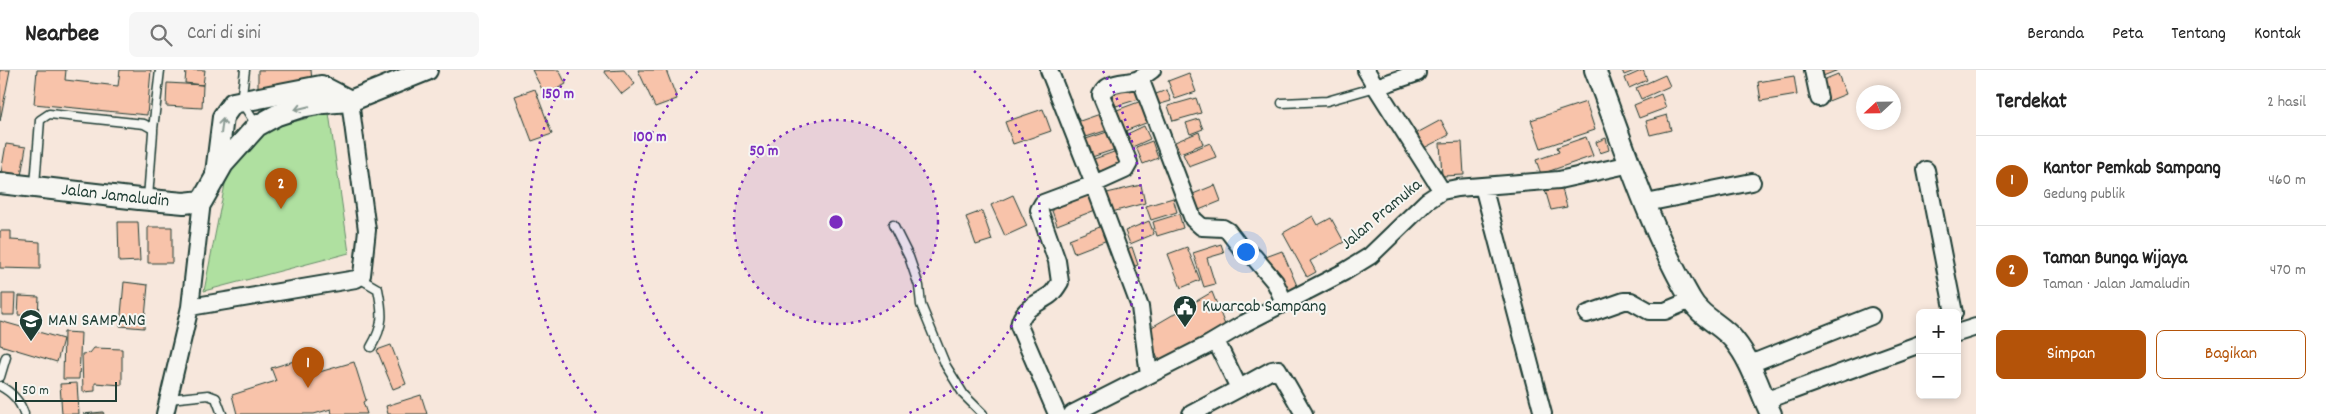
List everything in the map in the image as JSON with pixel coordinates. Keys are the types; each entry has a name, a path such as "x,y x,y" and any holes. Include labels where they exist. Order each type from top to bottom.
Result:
{"street":[{"path":"167,407 190,307 202,201 223,164 257,126 277,115 301,107 350,101 427,70"},
{"path":"1049,70 1140,308 1149,375"},
{"path":"1366,70 1442,191"},
{"path":"1595,70 1662,243 1691,300 1700,312 1732,338 1750,364 1768,407 1916,346"},
{"path":"1813,70 1819,98"},
{"path":"1376,87 1417,73"},
{"path":"1057,414 1019,326 1020,318 1029,307 1052,294 1060,282 1057,261 1040,210 1042,203 1094,184 1125,170 1129,163 1101,95 1107,86 1146,74 1193,219 1202,227 1223,228 1228,231 1241,248 1254,257 1275,282 1284,302"},
{"path":"216,175 223,117 233,103 321,86 350,101"},
{"path":"190,307 360,278 362,275 367,230 350,101"},
{"name":"Jalan Pramuka","path":"1072,414 1216,341 1284,302 1344,272 1370,256 1427,201 1442,191 1559,180 1631,164"},
{"path":"1926,170 1953,309"},
{"path":"1646,203 1752,182"},
{"name":"Jalan Jamaludin","path":"0,183 148,200 184,203 202,201"},
{"path":"1483,186 1543,414"},
{"path":"1587,314 1624,301 1631,301 1650,310 1665,311 1691,300"},
{"path":"1750,364 1871,316"},
{"path":"1961,331 1976,327"},
{"path":"1216,341 1237,384 1242,386"},
{"path":"1191,414 1272,370 1278,369 1304,414"}],"lane":[{"path":"148,200 153,129 160,70"},
{"path":"245,70 241,101 257,126"},
{"path":"1282,103 1327,101 1376,87"},
{"path":"35,187 40,120 49,114 144,124 153,129"},
{"path":"893,225 909,257 919,286 921,305 946,366 964,395 983,414"},
{"path":"360,278 378,290 382,310 381,331 371,347"},
{"path":"0,377 6,357"},
{"path":"0,386 8,390 20,402 24,414"},
{"path":"167,407 208,395 216,398 222,414"}],"green space":[{"path":"329,113 349,253 204,291 229,164 256,131"}],"building":[{"path":"0,70 10,70 0,121"},
{"path":"37,70 66,70 65,80 118,86 120,70 151,70 147,115 34,104"},
{"path":"186,70 205,70 203,85 185,83"},
{"path":"258,70 311,70 312,82 258,90"},
{"path":"532,70 559,70 566,84 545,95"},
{"path":"624,70 635,84 622,94 604,71"},
{"path":"638,70 666,70 677,99 655,107"},
{"path":"1622,70 1637,70 1624,75"},
{"path":"1643,70 1647,80 1629,88 1625,78"},
{"path":"1820,70 1838,70 1823,76"},
{"path":"1189,73 1196,92 1175,99 1168,81"},
{"path":"1838,74 1846,94 1826,102 1818,82"},
{"path":"1665,75 1670,86 1641,99 1636,88"},
{"path":"1794,76 1797,95 1761,101 1758,82"},
{"path":"167,83 203,85 202,108 166,106"},
{"path":"1134,86 1139,99 1116,106 1111,94"},
{"path":"535,89 552,134 532,141 515,96"},
{"path":"1167,90 1171,101 1157,105 1153,95"},
{"path":"1661,94 1666,108 1639,118 1634,105"},
{"path":"1196,98 1201,113 1173,121 1168,106"},
{"path":"1144,100 1151,121 1125,131 1117,110"},
{"path":"1586,102 1595,130 1541,148 1531,120"},
{"path":"1043,109 1051,131 1013,144 1005,122"},
{"path":"1106,112 1111,129 1083,138 1077,122"},
{"path":"1667,115 1671,130 1650,135 1646,121"},
{"path":"1199,119 1203,129 1190,134 1186,123"},
{"path":"1441,120 1449,135 1424,148 1417,133"},
{"path":"1144,126 1150,139 1130,148 1125,135"},
{"path":"1110,131 1116,149 1089,158 1083,140"},
{"path":"1199,132 1203,144 1180,153 1175,142"},
{"path":"1586,137 1593,156 1541,174 1536,160 1559,152 1557,147"},
{"path":"1606,138 1609,150 1600,153 1596,142"},
{"path":"1152,141 1158,158 1143,164 1136,147"},
{"path":"1462,142 1464,175 1442,176 1440,143"},
{"path":"1210,143 1216,157 1189,167 1183,154"},
{"path":"6,144 26,147 21,176 1,173"},
{"path":"1117,151 1122,163 1095,173 1091,160"},
{"path":"1560,182 1567,207 1551,210 1544,186"},
{"path":"1141,185 1145,203 1112,212 1107,193"},
{"path":"1215,185 1221,201 1199,210 1193,194"},
{"path":"1090,190 1098,209 1057,225 1050,205"},
{"path":"1013,195 1027,226 1005,236 991,205"},
{"path":"1173,198 1177,212 1151,220 1146,206"},
{"path":"982,211 992,240 976,245 966,217"},
{"path":"1179,214 1183,228 1157,236 1153,222"},
{"path":"1313,216 1318,225 1331,218 1344,242 1310,261 1316,272 1307,277 1283,233"},
{"path":"1149,221 1154,234 1130,244 1125,231"},
{"path":"118,222 138,222 140,261 119,262"},
{"path":"1105,225 1110,239 1074,253 1069,239"},
{"path":"148,227 172,227 172,263 148,263"},
{"path":"0,231 11,231 11,240 40,242 40,269 0,268"},
{"path":"1221,244 1224,253 1207,258 1215,284 1204,287 1193,253"},
{"path":"1132,247 1138,265 1129,268 1124,250"},
{"path":"1187,247 1200,280 1181,288 1168,254"},
{"path":"1282,251 1298,288 1288,292 1280,273 1271,276 1263,258"},
{"path":"124,282 148,285 144,328 120,326"},
{"name":"Kwarcab Sampang","path":"1212,292 1225,325 1159,361 1145,331"},
{"path":"2,294 15,294 14,315 2,315"},
{"path":"19,296 39,297 38,316 18,315"},
{"name":"MAN SAMPANG","path":"0,321 63,339 57,362 0,345"},
{"path":"64,332 81,333 79,379 63,379"},
{"path":"391,345 406,384 393,389 377,350"},
{"path":"94,348 122,349 122,385 95,383 95,391 83,392 82,354 90,353"},
{"path":"304,358 309,375 354,362 366,400 363,402 367,414 332,414 331,409 314,414 237,414 232,395 276,381 271,368"},
{"path":"77,383 79,414 62,414 60,384"},
{"path":"421,395 427,414 388,414 386,406"},
{"path":"103,412 104,414 83,414"}],"place":[{"name":"Taman Bunga Wijaya","path":"281,209"},
{"name":"Kwarcab Sampang","path":"1185,328"},
{"name":"MAN SAMPANG","path":"31,342"},
{"name":"Kantor Pemkab Sampang","path":"308,388"}]}
